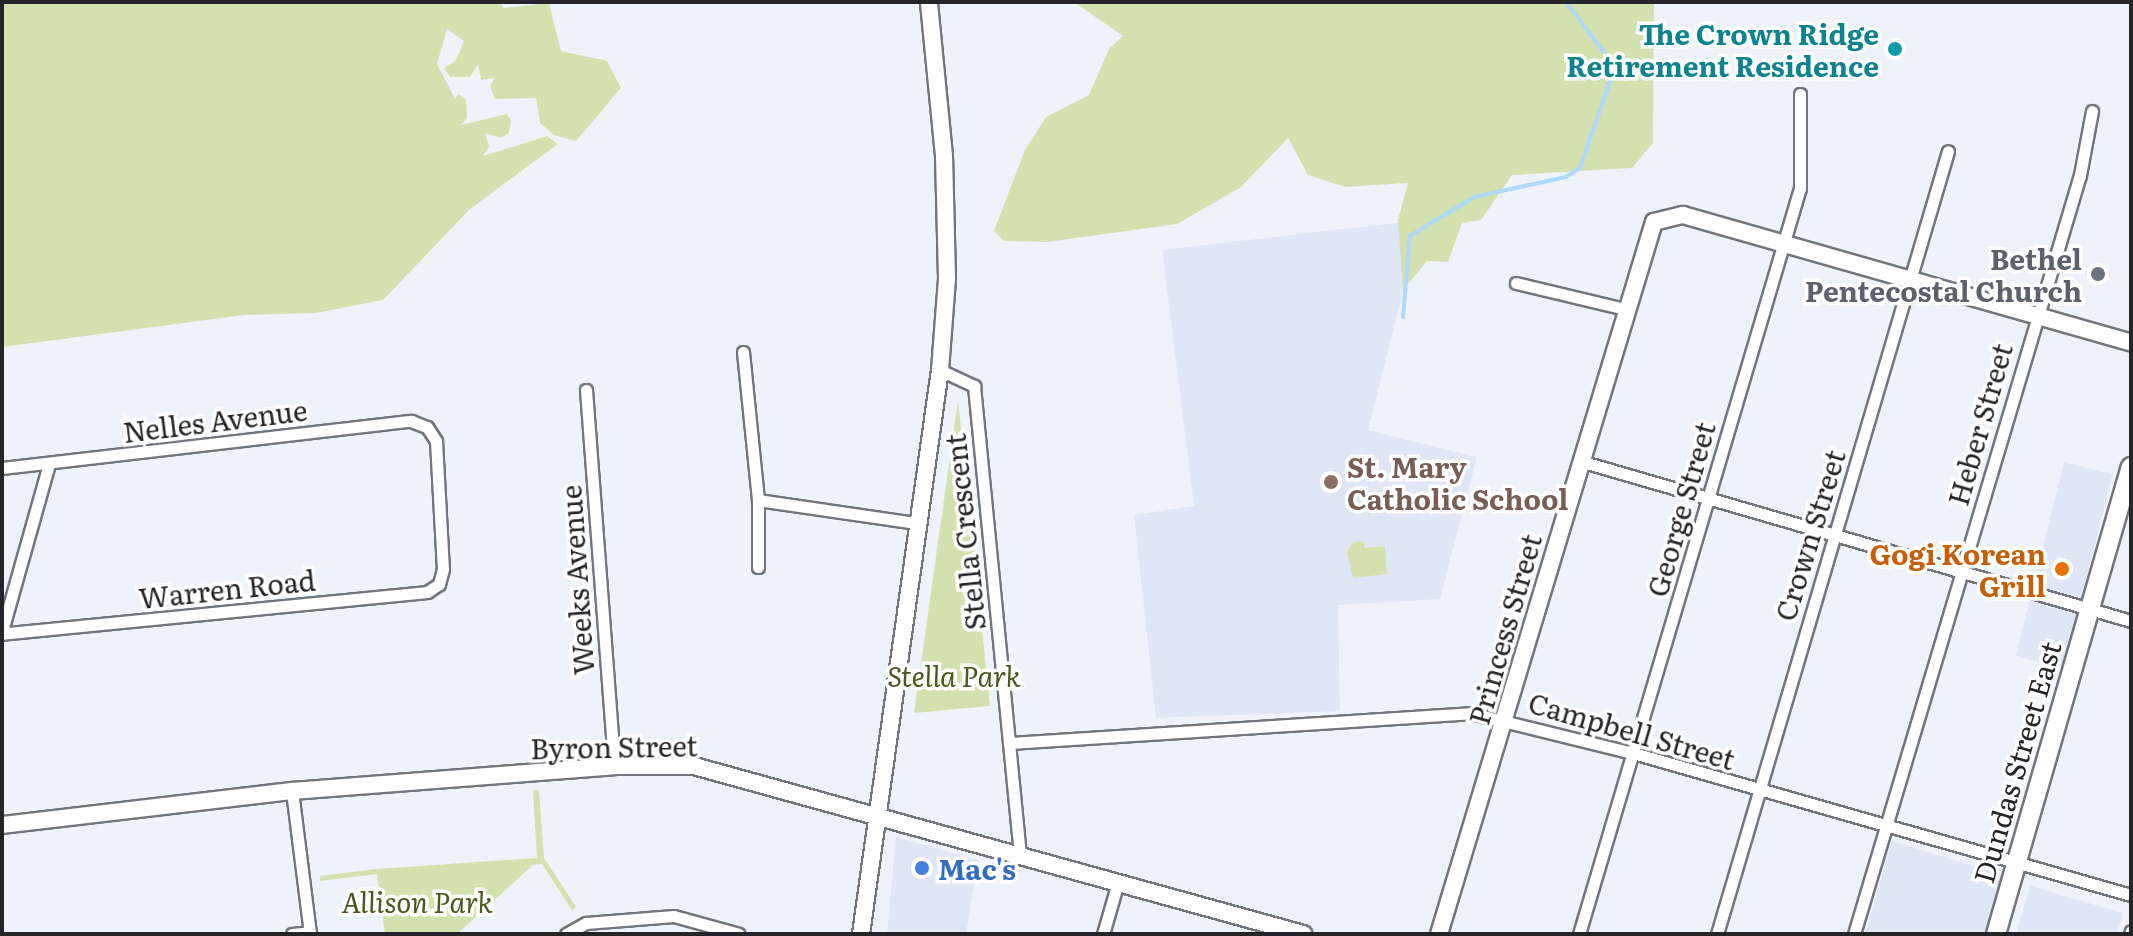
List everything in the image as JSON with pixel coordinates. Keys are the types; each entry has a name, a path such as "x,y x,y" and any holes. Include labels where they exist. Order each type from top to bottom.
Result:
{"main road":[{"name":"Dundas Street East","path":"1996,934 2131,467"}],"street":[{"path":"861,934 916,523 940,370 948,222 929,2"},
{"name":"George Street","path":"1579,934 1800,188 1800,94"},
{"name":"Heber Street","path":"1854,934 2035,316 2080,175 2092,111"},
{"name":"Crown Street","path":"1717,934 1948,151"},
{"name":"Princess Street","path":"1439,934 1650,227 1675,213 1784,243"},
{"path":"1784,243 2131,343"},
{"path":"1516,283 1625,309"},
{"path":"743,352 758,500 758,567"},
{"name":"Stella Crescent","path":"940,370 974,386 1020,854"},
{"name":"Weeks Avenue","path":"586,390 614,766"},
{"name":"Nelles Avenue","path":"2,468 411,421 431,431 443,569"},
{"path":"1580,461 2131,621"},
{"path":"2,633 49,464"},
{"path":"758,500 916,523"},
{"name":"Warren Road","path":"2,633 427,592 439,584 443,569"},
{"name":"Campbell Street","path":"1010,743 1470,713 1505,719 1633,753 2131,895"},
{"name":"Byron Street","path":"2,825 292,791 614,766 694,766 1303,934"},
{"path":"292,791 310,933 292,934"},
{"path":"1103,934 1118,882"},
{"path":"566,934 586,923 674,916 739,934"}],"shaded area":[{"name":"St. Mary Catholic School","path":"1421,220 1368,430 1477,457 1440,599 1338,605 1340,711 1156,718 1134,515 1194,506 1162,250"},
{"path":"2064,462 2113,474 2064,668 2016,656"},
{"path":"896,837 978,860 966,934 887,934"},
{"path":"1892,841 2003,875 1985,934 1865,934"},
{"path":"2030,886 2123,913 2117,934 2016,934"}],"green space":[{"path":"2,2 500,2 503,8 549,3 561,51 607,61 621,88 576,141 554,135 540,123 536,98 495,99 490,86 495,78 481,80 478,64 470,77 450,77 444,68 456,60 464,41 447,29 437,64 455,99 459,94 466,100 467,118 461,125 507,114 511,121 509,133 501,138 485,133 489,147 483,156 547,136 558,144 469,210 383,300 316,313 244,315 2,347"},
{"path":"1074,2 1654,2 1653,143 1632,168 1512,175 1481,220 1462,223 1448,262 1427,261 1403,290 1398,220 1408,183 1345,187 1308,175 1288,138 1241,187 1177,224 1047,242 1004,241 994,231 1025,150 1046,117 1089,95 1109,49 1123,36"},
{"name":"Stella Park","path":"958,400 990,706 914,713"},
{"path":"1363,541 1365,548 1385,546 1387,574 1353,578 1347,552 1353,542"},
{"name":"Allison Park","path":"533,790 539,790 544,858 576,907 572,910 542,864 533,865 457,934 385,934 377,874 320,881 320,876 376,869 537,858"}],"waterway":[{"path":"1403,317 1410,236 1474,197 1566,177 1580,168 1615,67 1566,2"}],"place":[{"name":"The Crown Ridge Retirement Residence","path":"1895,49"},
{"name":"Bethel Pentecostal Church","path":"2098,274"},
{"name":"St. Mary Catholic School","path":"1331,482"},
{"name":"Gogi Korean Grill","path":"2062,569"},
{"name":"Mac's","path":"922,868"}]}
